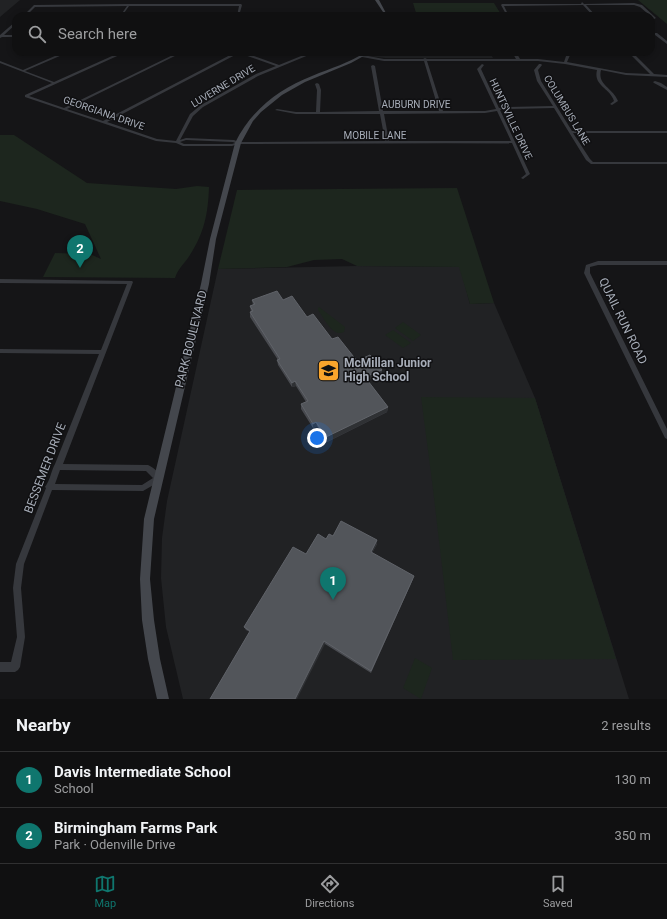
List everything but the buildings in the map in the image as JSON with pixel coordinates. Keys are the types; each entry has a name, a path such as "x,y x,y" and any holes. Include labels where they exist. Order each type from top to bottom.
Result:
{"main road":[{"path":"377,0 385,12"},
{"path":"383,0 386,12"},
{"name":"PARK BOULEVARD","path":"163,699 150,638 145,587 148,532 159,478 205,284 213,239 238,143 250,122 262,108 277,96 300,83 363,56"}],"street":[{"path":"129,0 129,5"},
{"path":"124,12 129,5 136,0"},
{"path":"579,0 591,12"},
{"path":"506,12 502,5 639,4 648,12"},
{"path":"28,12 34,6 241,5 239,12"},
{"path":"1,37 12,27"},
{"path":"655,34 667,43"},
{"path":"1,37 12,36"},
{"path":"22,71 58,56"},
{"path":"0,62 54,83 115,56"},
{"path":"64,109 173,56"},
{"path":"104,122 231,56"},
{"path":"250,56 278,66"},
{"name":"LUVERNE DRIVE","path":"178,142 191,115 202,106 256,75 304,56"},
{"path":"363,56 379,59 425,60 518,59 565,63 626,74 667,76"},
{"path":"565,63 568,56"},
{"path":"634,56 654,76"},
{"path":"425,60 441,112"},
{"name":"HUNTSVILLE DRIVE","path":"482,65 479,69 528,174 523,178"},
{"name":"COLUMBUS LANE","path":"540,65 536,70 537,76 588,160 592,163 667,163"},
{"path":"373,66 387,143"},
{"path":"599,70 597,76 599,81 615,97 616,101 612,104"},
{"path":"655,82 667,89"},
{"name":"GEORGIANA DRIVE","path":"54,83 26,96 148,138 178,142 183,145 232,145 238,143"},
{"path":"317,84 319,90 318,112"},
{"name":"AUBURN DRIVE","path":"277,110 285,112 485,112 498,109 555,107"},
{"path":"571,132 667,132"},
{"name":"MOBILE LANE","path":"238,143 513,142"},
{"name":"QUAIL RUN ROAD","path":"667,263 598,263 588,266 587,273 667,436"},
{"name":"BESSEMER DRIVE","path":"0,281 130,282 101,352 20,564 17,588 20,637 16,667 0,667"},
{"path":"0,351 101,352"},
{"path":"49,487 143,488 159,478 148,468 57,467"}],"shaded area":[{"path":"0,0 20,0 0,17"},
{"path":"638,0 667,0 667,24 655,14 655,12 652,12"},
{"path":"413,3 494,3 500,12 416,12"},
{"path":"369,56 492,56 493,58 385,58"},
{"path":"0,135 14,135 87,183 176,189 197,186 209,187 208,207 198,241 175,278 43,277 55,253 90,254 101,259 85,224 37,209 0,201"},
{"path":"457,188 494,303 470,304 459,267 357,266 342,259 314,260 287,267 218,269 237,190"},
{"path":"357,266 460,267 470,304 494,303 535,398 629,699 183,699 166,627 161,578 162,538 167,501 218,269"},
{"path":"319,307 345,327 344,332 336,332 329,326 318,310"},
{"path":"403,322 421,335 413,341 395,328"},
{"path":"393,330 411,343 403,348 385,335"},
{"path":"421,397 535,398 616,659 453,660"},
{"path":"415,658 432,668 421,699 403,688"}],"place":[{"name":"Birmingham Farms Park","path":"80,268"},
{"name":"McMillan Junior High School","path":"329,370"},
{"name":"Davis Intermediate School","path":"333,600"}]}
